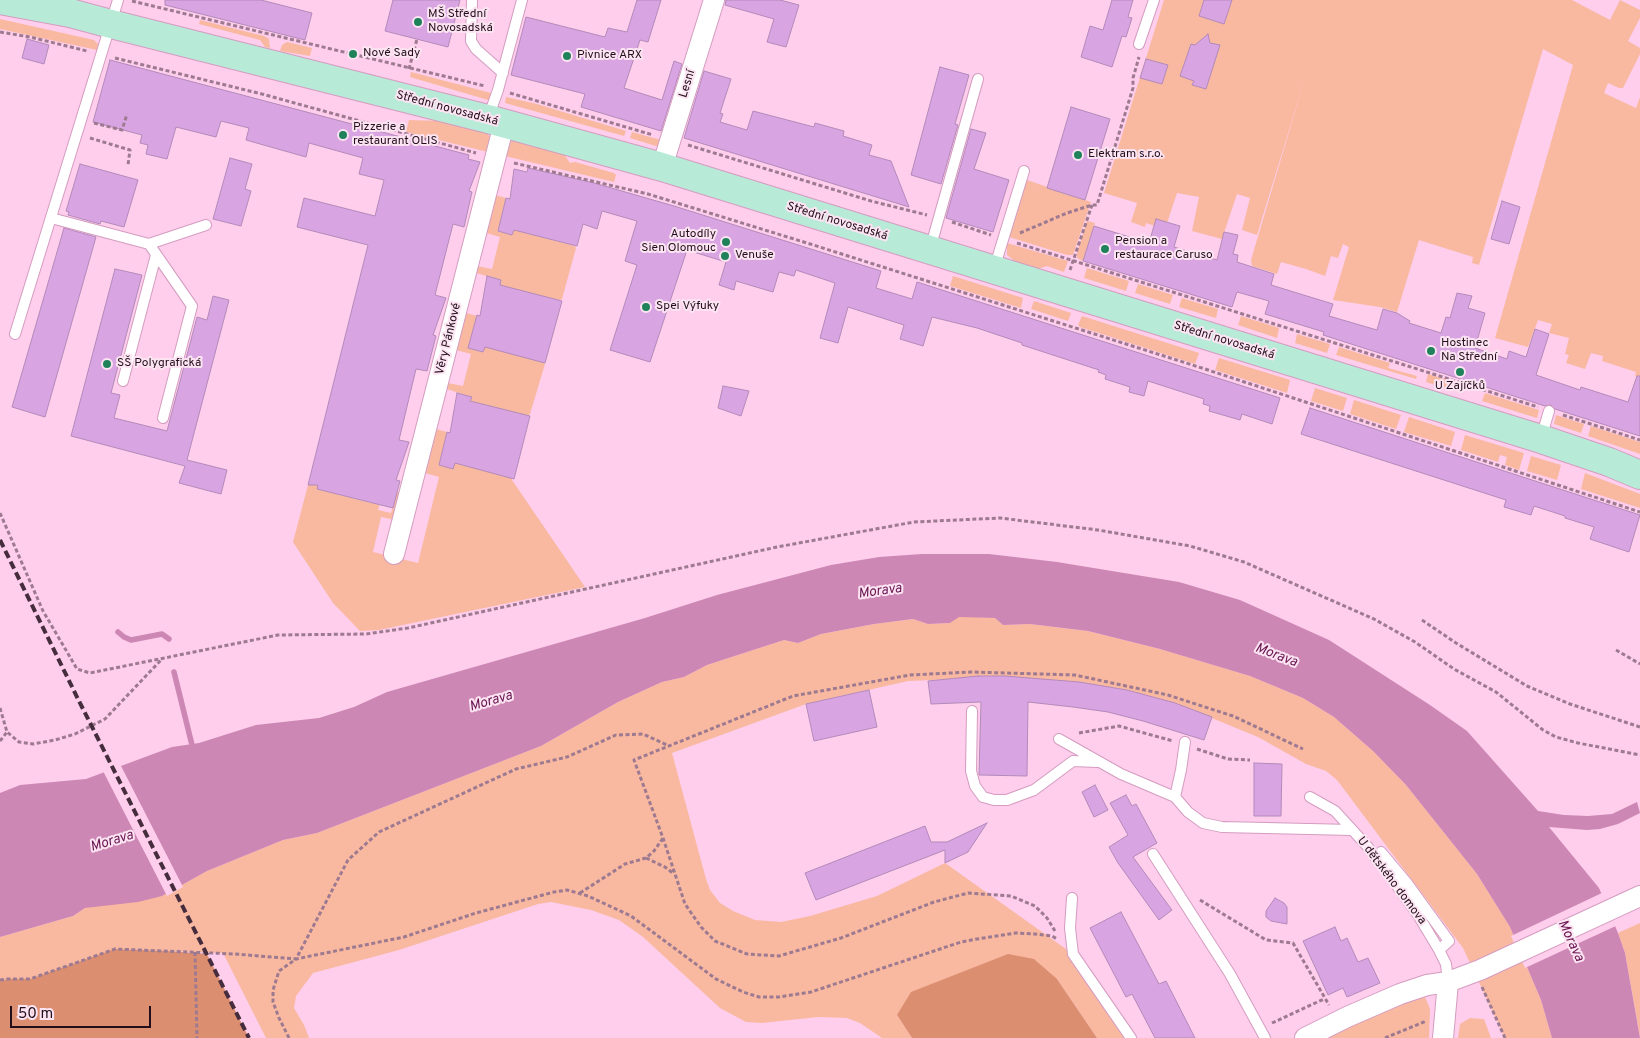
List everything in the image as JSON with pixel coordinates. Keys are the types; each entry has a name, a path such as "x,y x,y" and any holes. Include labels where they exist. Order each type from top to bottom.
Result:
{"main road":[{"name":"Střední novosadská","path":"15,2 70,14 114,12 662,168 1540,439 1610,462 1640,475"}],"street":[{"name":"Lesní","path":"662,168 714,0"},
{"name":"Věry Pánkové","path":"394,554 495,159 496,122"},
{"path":"1306,1038 1347,1017 1400,994 1427,985 1480,977 1640,896"},
{"name":"U dětského domova","path":"1443,1038 1448,982"}],"lane":[{"path":"472,0 471,41 476,50 503,73"},
{"path":"496,122 498,90 522,0"},
{"path":"1139,44 1154,0"},
{"path":"15,334 114,12"},
{"path":"930,250 978,79"},
{"path":"994,270 1024,171"},
{"path":"51,218 149,244 206,226"},
{"path":"149,244 192,306 163,418"},
{"path":"123,381 156,255"},
{"path":"1540,439 1549,411"},
{"path":"972,711 971,771 975,786 983,797 994,800 1007,800 1034,790 1072,761 1100,762"},
{"path":"1058,739 1121,774 1175,796 1188,812 1203,822 1222,827 1352,830"},
{"path":"1175,796 1181,770 1184,742"},
{"name":"U dětského domova","path":"1310,797 1335,811 1375,857 1418,915 1439,950 1446,964 1448,982"},
{"path":"1153,854 1230,974 1265,1038"},
{"path":"1072,898 1070,928 1073,954 1131,1038"}],"path":[{"path":"129,0 409,69 477,83 998,237"},
{"path":"0,32 102,54 262,94 495,159 667,200 1205,369 1640,512"},
{"path":"409,69 416,39"},
{"path":"1139,44 1140,52 1133,78 1133,88 1097,205 1092,205 1029,228 1011,239 1640,440"},
{"path":"262,94 264,88"},
{"path":"82,120 122,130 127,114"},
{"path":"77,135 130,150 128,165"},
{"path":"1069,273 1092,205"},
{"path":"0,513 43,611 77,669 90,673 278,634 366,634 408,628 777,547 914,522 1000,518 1098,530 1190,546 1244,562 1374,619 1415,642 1454,669 1496,692 1543,730 1556,737 1578,744 1640,755"},
{"path":"1422,620 1527,686 1570,704 1640,727"},
{"path":"1616,650 1640,664"},
{"path":"0,708 7,732 19,742 33,744 55,740 105,719 163,658"},
{"path":"0,980 30,980 116,949 296,959 404,937 476,913 567,890 580,893 631,916 716,979 743,992 759,997 779,997 811,992 961,942 1016,933 1052,936 1063,942 1047,918 1035,906 1011,896 968,893 934,902 841,938 779,956 747,954 715,941 701,927 684,904 663,838 634,760 667,745 793,696 910,675 971,672 1075,675 1168,695 1233,716 1302,750"},
{"path":"1058,739 1074,734 1119,726 1128,727 1164,739 1184,742 1192,748 1228,759 1250,760"},
{"path":"0,741 7,732"},
{"path":"289,1038 273,1002 273,990 279,971 296,959 348,860 379,832 516,769 567,757 616,735 643,734 667,745"},
{"path":"580,893 625,864 646,858 654,851 663,838"},
{"path":"646,858 665,867 675,875"},
{"path":"1172,883 1266,940 1293,942 1324,999 1259,1029"},
{"path":"195,952 196,1038"},
{"path":"1480,977 1505,1038"},
{"path":"1385,1038 1446,1014"}],"shaded area":[{"path":"1164,0 1572,0 1610,20 1620,0 1640,10 1640,18 1628,41 1640,48 1640,54 1623,88 1608,83 1604,93 1636,108 1640,97 1640,377 1635,376 1636,372 1602,361 1603,356 1591,353 1585,369 1566,363 1569,355 1565,354 1569,338 1549,333 1552,324 1538,320 1528,347 1495,338 1573,65 1543,49 1479,265 1472,263 1473,257 1419,240 1397,312 1380,307 1333,300 1349,247 1343,244 1338,258 1331,256 1325,276 1281,262 1277,274 1252,266 1251,260 1305,78 1257,235 1242,230 1250,198 1237,194 1222,239 1192,231 1199,197 1177,193 1167,223 1155,226 1146,223 1145,227 1131,222 1137,203 1104,193"},
{"path":"0,19 94,40 98,44 97,50 0,29"},
{"path":"200,20 264,36 269,39 270,48 265,47 260,40 199,24"},
{"path":"287,42 312,48 310,56 280,51 282,45"},
{"path":"411,72 491,93 491,99 488,100 410,77"},
{"path":"506,97 537,104 626,131 624,136 505,103"},
{"path":"409,120 441,121 487,133 491,139 488,152 406,132"},
{"path":"632,132 661,140 659,147 630,138"},
{"path":"515,140 564,154 570,163 575,162 614,173 616,175 614,182 505,156 510,142"},
{"path":"1027,180 1091,202 1073,255 1067,255 1009,237"},
{"path":"495,195 506,198 498,231 512,235 515,225 541,237 575,246 562,299 547,297 545,302 499,290 501,280 476,273 477,266 492,269 500,237 486,233"},
{"path":"1087,221 1095,223 1083,261 1077,258 1077,253"},
{"path":"1007,243 1068,261 1064,272 1047,266 1038,269 1016,262 1007,255"},
{"path":"1087,268 1129,281 1126,291 1084,278"},
{"path":"953,276 1023,298 1021,308 950,286"},
{"path":"1138,284 1173,295 1170,304 1135,293"},
{"path":"1182,298 1218,309 1216,318 1179,307"},
{"path":"1034,301 1071,313 1068,321 1031,309"},
{"path":"466,313 477,316 469,348 483,352 486,342 545,364 528,416 469,406 471,397 447,389 448,383 463,386 471,354 456,350"},
{"path":"1082,316 1199,353 1195,364 1080,327 1078,325"},
{"path":"1241,316 1279,328 1277,338 1238,325"},
{"path":"1297,334 1330,344 1327,353 1295,343"},
{"path":"1339,347 1390,363 1388,368 1417,376 1416,379 1336,355"},
{"path":"1219,358 1290,380 1287,393 1215,370"},
{"path":"1428,374 1457,383 1455,391 1426,382"},
{"path":"1315,388 1347,398 1343,411 1311,401"},
{"path":"1485,393 1539,410 1537,418 1482,401"},
{"path":"1354,400 1401,415 1396,429 1350,414"},
{"path":"1556,415 1584,424 1581,433 1554,424"},
{"path":"1409,417 1455,432 1451,446 1404,432"},
{"path":"1591,426 1640,442 1640,454 1588,436"},
{"path":"436,429 447,432 439,465 453,468 456,458 462,465 474,468 476,464 512,478 585,587 379,630 360,631 333,603 293,542 308,485 318,484 317,492 318,489 371,503 381,500 378,510 391,513 397,492 403,493 395,520 381,517 373,552 418,563 439,477 425,473"},
{"path":"1465,435 1524,453 1519,470 1505,465 1507,457 1500,455 1498,462 1461,450"},
{"path":"1531,456 1561,465 1557,480 1527,471"},
{"path":"1585,473 1640,494 1640,508 1581,489"},
{"path":"959,616 995,618 1003,625 1030,624 1088,631 1160,649 1250,676 1303,698 1334,717 1373,751 1406,785 1477,874 1510,927 1541,1000 1552,1038 1505,1038 1463,948 1337,780 1326,771 1306,764 1258,737 1175,703 1127,690 1079,682 1004,677 908,681 806,704 672,753 706,879 710,890 720,903 733,911 755,920 781,922 810,916 877,896 945,863 1073,954 1131,1038 1097,1038 1057,979 897,1015 912,1038 882,1038 860,1023 847,1018 818,1017 762,1023 746,1022 720,1008 643,937 619,920 591,910 551,902 538,904 399,950 313,973 296,996 294,1008 309,1038 266,1038 223,953 116,949 30,979 0,980 0,937 73,916 85,908 162,896 207,871 283,840 317,833 541,746 618,702 662,682 684,677 707,665 784,640 798,643 821,634 913,619 928,624 950,623"},
{"path":"1640,923 1640,1037 1625,953 1618,933"},
{"path":"115,949 207,954 249,1038 0,1038 0,981 7,979 30,979"},
{"path":"1008,954 1034,959 1057,979 1097,1038 912,1038 897,1015 911,992"},
{"path":"1425,997 1430,1009 1429,1038 1313,1038 1408,999"},
{"path":"1470,1018 1484,1019 1491,1038 1458,1038 1460,1024"}],"water":[{"name":"Morava","path":"922,554 989,554 1057,562 1179,582 1240,600 1329,640 1467,731 1538,811 1588,816 1612,814 1637,802 1640,813 1618,824 1587,830 1549,827 1599,888 1625,953 1640,1038 1552,1038 1541,1000 1510,927 1477,874 1406,785 1373,751 1334,717 1303,698 1250,676 1160,649 1088,631 1030,624 1003,625 995,618 959,617 950,623 928,624 913,619 821,634 798,643 784,640 707,665 684,677 662,682 618,702 541,746 317,833 283,840 207,871 162,896 138,902 85,908 73,916 0,937 0,793 20,785 86,779 172,747 199,743 256,725 319,718 354,707 387,692 645,618 717,595 831,565 879,557"}],"pier":[{"path":"120,764 183,887 167,896 103,771"},
{"path":"1604,892 1618,925 1525,968 1511,936"}],"building":[{"path":"165,0 261,0 312,13 305,40 165,5"},
{"path":"393,0 460,0 448,47 385,31"},
{"name":"Pivnice ARX","path":"637,0 661,0 648,42 640,40 624,88 662,100 674,61 682,64 661,131 581,107 585,94 511,75 526,17 605,37 608,28 627,32"},
{"path":"726,0 780,0 799,5 786,47 767,42 774,19 725,5"},
{"path":"1112,0 1133,0 1128,17 1132,18 1126,37 1122,36 1112,67 1081,57 1090,26 1103,30"},
{"path":"1204,0 1232,0 1224,24 1199,16"},
{"path":"1208,34 1210,43 1220,45 1206,89 1192,85 1194,81 1180,76 1191,44 1195,45"},
{"path":"27,39 49,45 44,64 22,58"},
{"path":"1146,59 1168,65 1162,84 1140,78"},
{"path":"110,60 469,155 468,159 480,162 469,191 472,192 464,227 453,224 435,295 446,298 433,335 436,336 427,371 416,369 399,440 409,442 396,480 400,481 393,508 317,489 318,485 308,485 368,245 297,227 304,198 375,216 384,180 359,174 363,158 309,143 306,157 246,140 249,128 221,121 216,137 176,127 167,159 146,154 148,145 140,143 142,135 93,122"},
{"path":"940,67 969,75 955,124 958,125 941,184 911,175"},
{"path":"704,71 731,79 720,113 723,114 720,122 747,130 753,111 814,127 815,123 844,131 843,136 872,145 869,155 891,161 909,207 684,138"},
{"name":"Elektram s.r.o.","path":"1071,107 1110,119 1085,200 1047,188"},
{"path":"971,129 986,133 974,169 1009,180 993,232 946,218"},
{"path":"230,158 252,164 245,189 251,191 241,226 213,219"},
{"path":"80,164 138,180 124,227 101,221 100,224 68,215 69,212 66,211"},
{"path":"528,168 594,183 674,206 881,271 876,288 912,299 917,282 1280,398 1272,424 1242,414 1240,420 1209,411 1210,406 1203,404 1204,399 1148,381 1144,396 1129,392 1130,387 1105,379 1106,375 1098,372 1099,370 977,328 932,317 923,346 900,339 904,325 848,307 838,343 820,338 835,283 796,270 794,276 779,272 773,292 736,281 734,290 719,285 726,262 687,250 650,362 610,350 637,265 625,261 637,221 602,211 597,229 583,224 577,246 514,230 512,235 498,231 506,198 510,199 514,169 527,172"},
{"path":"1502,201 1520,207 1509,244 1491,239"},
{"path":"1156,219 1180,226 1174,247 1217,260 1224,232 1238,235 1233,254 1238,255 1237,262 1274,274 1271,285 1333,304 1329,316 1377,330 1383,309 1397,313 1410,321 1409,323 1441,333 1446,317 1450,318 1457,293 1472,296 1468,308 1485,313 1475,348 1507,359 1509,351 1526,357 1535,329 1549,334 1536,375 1580,390 1581,387 1628,402 1637,376 1640,376 1640,436 1555,409 1551,405 1545,406 1323,335 1324,332 1265,314 1269,301 1237,292 1232,307 1083,261 1094,226 1149,243"},
{"path":"64,228 96,237 45,417 12,407"},
{"path":"115,269 142,275 111,393 120,395 114,418 167,431 197,317 207,320 213,296 229,300 187,460 227,470 221,494 179,483 185,466 71,436"},
{"path":"487,276 501,280 500,285 562,301 545,363 485,347 483,352 468,348 477,315 480,316"},
{"path":"723,386 749,391 741,416 718,408"},
{"path":"457,393 472,397 470,401 530,416 514,479 455,463 453,469 439,465 447,432 450,433"},
{"path":"1310,408 1640,515 1629,552 1590,539 1594,527 1565,518 1565,516 1534,506 1531,515 1504,507 1506,500 1301,434"},
{"path":"978,676 1005,676 1079,682 1127,690 1175,703 1212,717 1204,740 1108,712 1028,702 1027,776 979,775 981,702 931,704 928,681"},
{"path":"869,690 877,727 814,741 806,704"},
{"path":"1254,763 1282,764 1281,816 1254,816"},
{"path":"1095,785 1108,810 1094,817 1082,792"},
{"path":"1126,795 1132,806 1136,804 1157,843 1133,857 1172,910 1159,920 1118,863 1109,847 1128,835 1110,803"},
{"path":"987,823 968,852 945,863 945,850 816,900 805,873 925,826 931,842 947,842"},
{"path":"1275,898 1287,907 1287,924 1271,921 1266,917 1266,911"},
{"path":"1121,912 1159,984 1166,981 1195,1038 1155,1038 1132,994 1126,997 1090,928"},
{"path":"1335,927 1341,941 1347,938 1358,962 1368,958 1380,983 1347,997 1343,988 1328,995 1303,941"}],"waterway":[{"path":"118,632 131,640 162,634 169,639"},
{"path":"174,672 193,749"}],"railway":[{"path":"0,540 249,1038"}],"place":[{"name":"MŠ Střední Novosadská","path":"418,22"},
{"name":"Nové Sady","path":"353,54"},
{"name":"Pivnice ARX","path":"567,56"},
{"name":"Pizzerie a restaurant OLIS","path":"343,135"},
{"name":"Elektram s.r.o.","path":"1078,155"},
{"name":"Autodíly Sien Olomouc","path":"726,242"},
{"name":"Pension a restaurace Caruso","path":"1105,249"},
{"name":"Venuše","path":"725,256"},
{"name":"Spei Výfuky","path":"646,307"},
{"name":"Hostinec Na Střední","path":"1431,351"},
{"name":"SŠ Polygrafická","path":"107,364"},
{"name":"U Zajíčků","path":"1460,372"}]}
